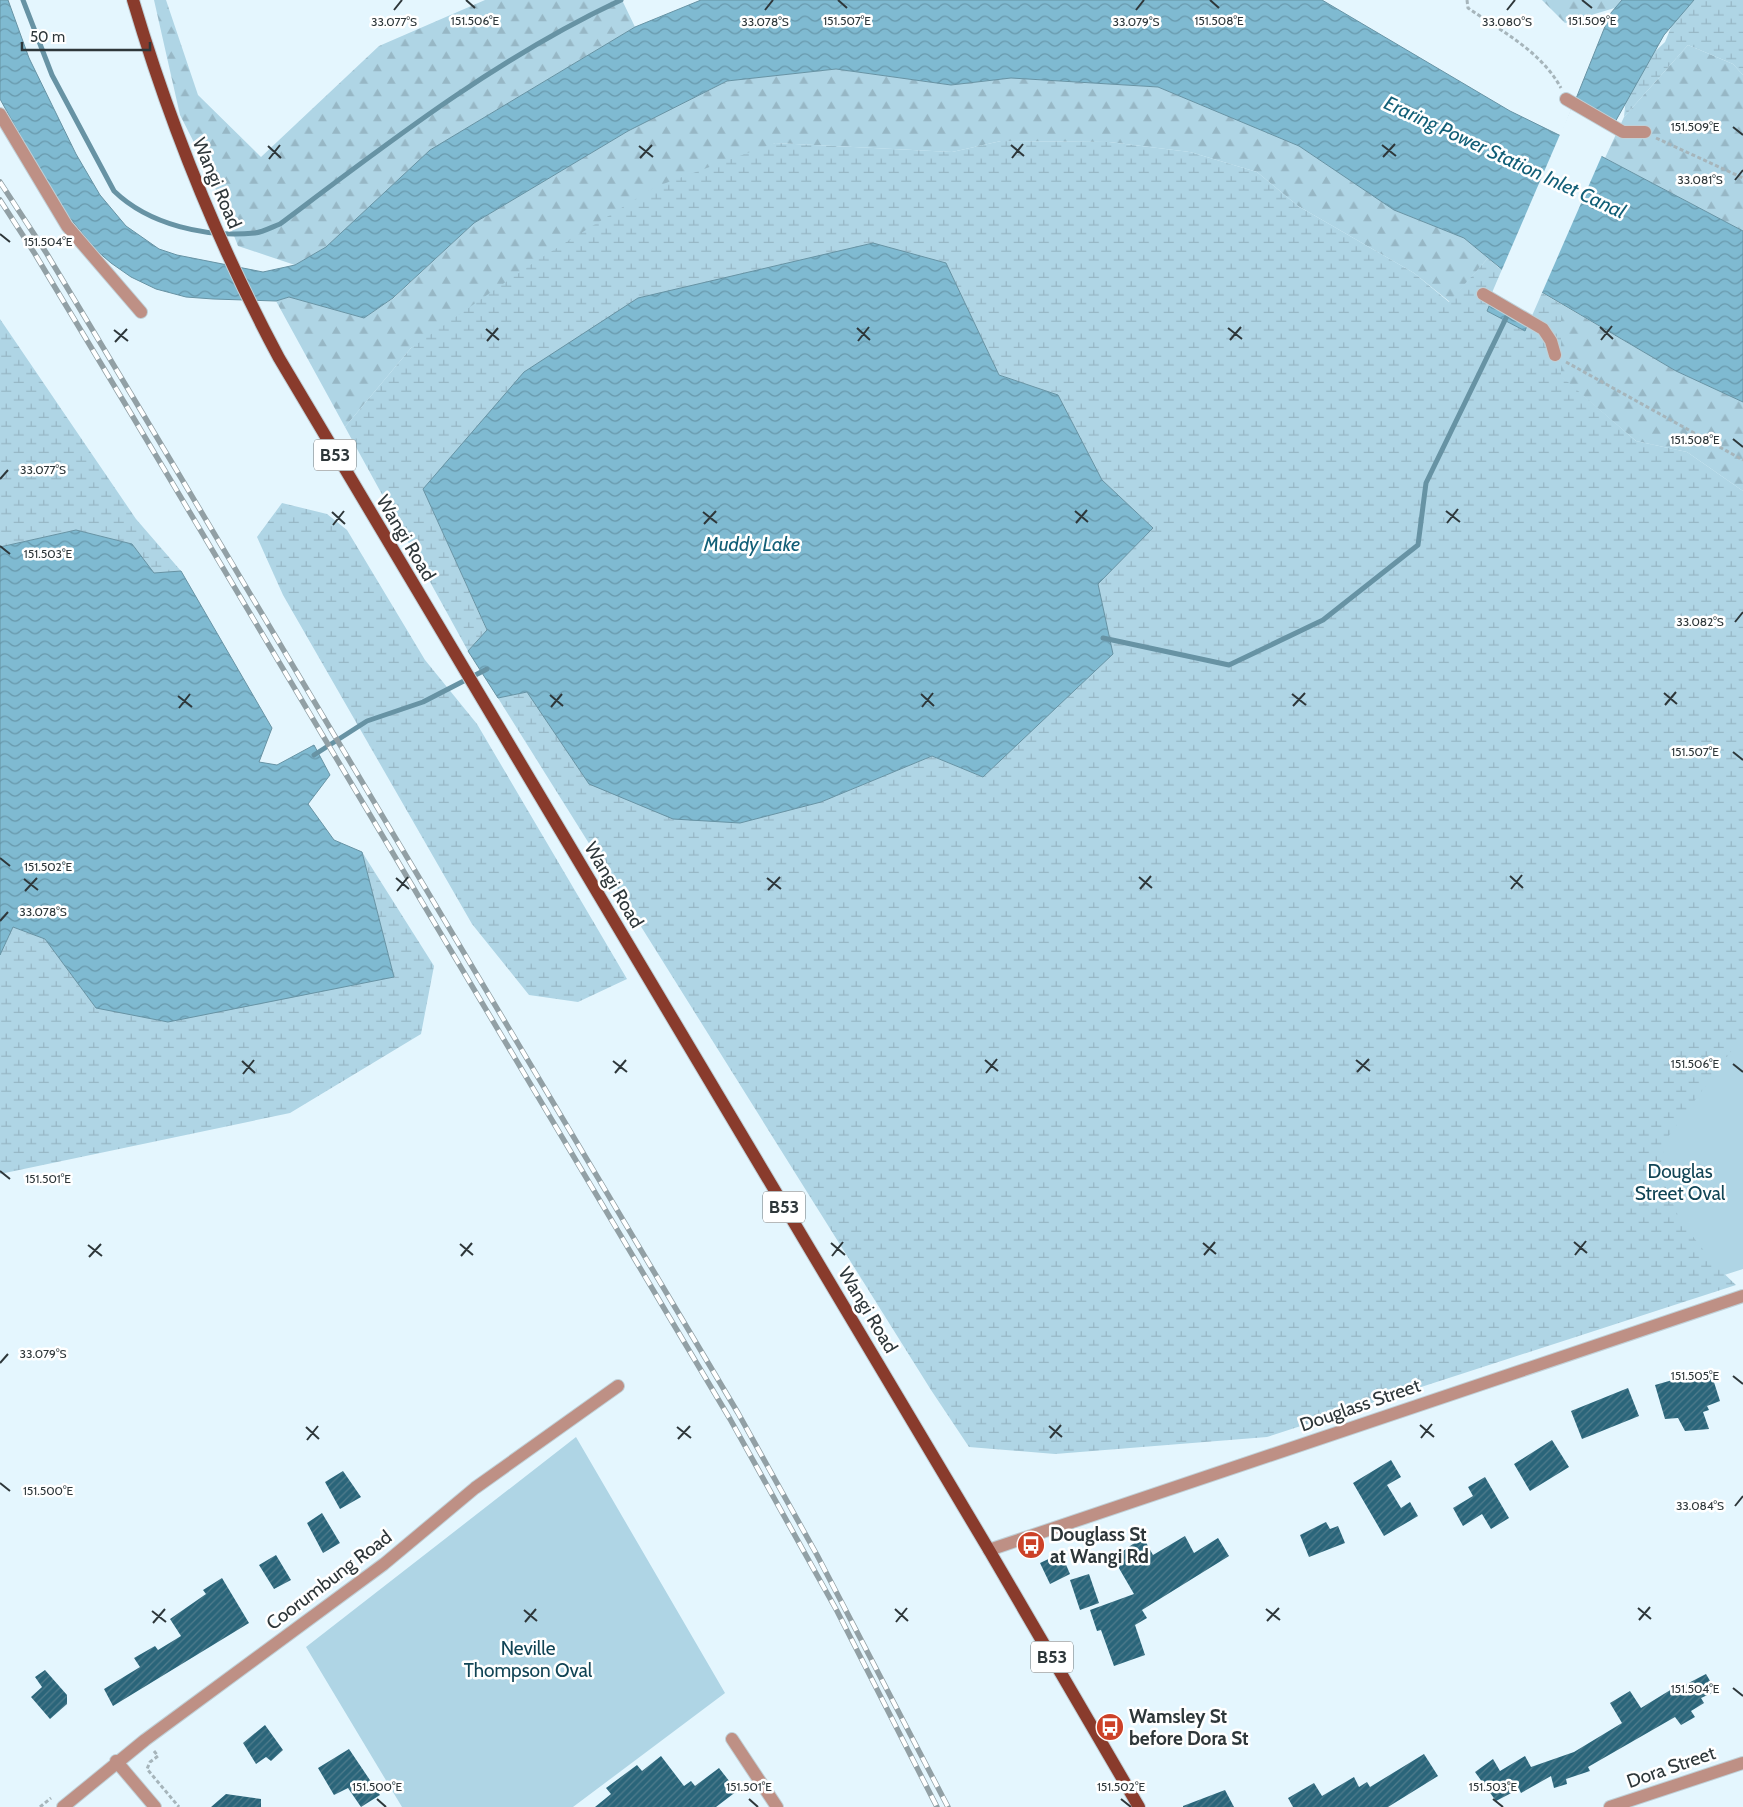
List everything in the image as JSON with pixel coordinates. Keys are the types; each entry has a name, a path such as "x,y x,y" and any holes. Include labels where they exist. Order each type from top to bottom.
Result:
{"main road":[{"name":"Wangi Road","path":"133,0 171,120 213,224 267,336 310,414 1116,1764"},
{"name":"B53","path":"1116,1764 1130,1807"},
{"name":"B53","path":"1116,1764 1139,1807"}],"street":[{"path":"1566,99 1623,132 1644,132"},
{"path":"0,114 67,226 141,312"},
{"path":"1483,294 1544,329 1551,341 1555,355"},
{"name":"Douglass Street","path":"989,1550 1743,1296"},
{"name":"Coorumbung Road","path":"63,1807 116,1761 384,1564 475,1488 618,1386"},
{"path":"732,1739 777,1807"},
{"path":"116,1761 156,1807"},
{"name":"Dora Street","path":"1610,1807 1743,1762"}],"path":[{"path":"1467,0 1468,8 1537,56 1554,75 1566,99"},
{"path":"1644,132 1743,178"},
{"path":"1555,355 1582,372 1743,460"}],"green space":[{"path":"154,0 166,0 198,95 261,157 379,46 485,0 622,0 635,27 430,150 326,247 295,265 238,246 209,172 180,115"},
{"path":"1542,0 1641,0 1565,23"},
{"path":"1682,0 1743,0 1743,75 1733,64 1688,45 1624,117 1628,77 1665,42"},
{"path":"1688,45 1733,64 1743,75 1743,231 1605,158 1624,117"},
{"path":"836,69 951,85 1011,78 1158,87 1299,146 1394,210 1464,238 1488,258 1450,302 1414,273 1298,206 1257,172 1190,152 1109,142 1001,141 952,152 775,143 411,348 345,427 276,301 289,297 364,318 394,298 474,223 628,131 727,81"},
{"path":"1001,141 1109,142 1190,152 1257,172 1298,206 1414,273 1449,302 1488,258 1498,267 1561,304 1561,376 1636,441 1687,452 1743,491 1743,1035 1665,1141 1660,1174 1680,1220 1716,1266 1736,1285 1267,1437 1055,1454 969,1447 931,1390 498,698 527,692 589,784 821,802 932,756 983,777 1112,654 1098,584 1153,528 1102,480 1058,395 999,375 946,263 423,489 487,631 468,651 345,427 411,348 536,261 655,187 775,143 952,152"},
{"path":"1561,304 1676,371 1743,402 1743,491 1687,452 1636,441 1560,376"},
{"path":"0,319 136,519 181,571 154,574 132,544 76,530 0,547"},
{"path":"282,503 327,514 347,530 425,660 477,724 627,979 578,1002 529,995 472,924 283,595 257,537"},
{"path":"362,852 434,966 421,1034 290,1113 0,1174 0,955 13,927 45,939 96,1008 394,977"},
{"name":"Douglas Street Oval","path":"1743,976 1743,1269 1662,1295 1647,1127"},
{"name":"Neville Thompson Oval","path":"576,1437 725,1693 573,1807 402,1807 306,1647"}],"water":[{"name":"Eraring Power Station Inlet Canal","path":"0,0 8,0 29,58 76,154 100,195 126,226 159,249 177,255 263,272 295,265 326,247 430,150 635,27 701,0 1322,0 1510,111 1561,136 1610,14 1622,0 1694,0 1664,35 1610,131 1599,155 1743,231 1743,402 1676,371 1540,291 1525,331 1487,311 1504,271 1464,238 1394,210 1299,146 1158,87 1011,78 951,85 836,69 727,81 628,131 474,223 393,298 364,318 289,297 276,301 186,297 156,289 131,277 111,263 96,250 65,212 51,191 0,99"},
{"name":"Muddy Lake","path":"873,243 946,263 999,375 1058,395 1102,480 1153,528 1098,584 1113,654 983,777 932,756 821,802 740,823 673,819 589,784 527,692 498,698 468,651 487,630 423,489 524,372 638,298"},
{"path":"76,530 132,544 154,573 181,571 272,728 259,762 277,765 314,745 330,775 308,804 334,840 362,852 394,977 168,1022 96,1008 45,939 13,927 0,955 0,547"}],"pier":[{"path":"1571,109 1613,130 1531,318 1491,295"}],"building":[{"path":"1690,1375 1692,1382 1712,1376 1720,1401 1707,1406 1709,1410 1703,1412 1709,1429 1685,1431 1678,1418 1665,1419 1655,1385"},
{"path":"1628,1388 1639,1416 1582,1439 1571,1411"},
{"path":"1552,1440 1569,1467 1530,1491 1514,1464"},
{"path":"1391,1460 1401,1477 1387,1485 1401,1508 1410,1502 1418,1516 1384,1536 1353,1483"},
{"path":"343,1471 361,1497 340,1509 325,1482"},
{"path":"1485,1477 1509,1518 1491,1529 1482,1514 1463,1526 1453,1508 1473,1496 1468,1487"},
{"path":"322,1513 340,1543 323,1553 307,1523"},
{"path":"1326,1522 1330,1529 1338,1526 1345,1543 1309,1557 1300,1535"},
{"path":"1185,1536 1194,1553 1218,1538 1229,1556 1142,1610 1147,1618 1135,1625 1145,1655 1114,1666 1101,1630 1097,1631 1090,1610 1134,1594 1113,1558 1143,1537 1153,1555"},
{"path":"1061,1553 1070,1574 1050,1584 1040,1563"},
{"path":"276,1555 291,1580 274,1589 259,1565"},
{"path":"1089,1574 1099,1603 1080,1610 1070,1580"},
{"path":"222,1578 249,1623 113,1706 104,1689 140,1667 134,1658 155,1646 158,1650 181,1636 170,1619 206,1594 203,1590"},
{"path":"45,1670 67,1695 67,1704 50,1719 31,1697 42,1687 35,1677"},
{"path":"1706,1674 1716,1691 1701,1698 1704,1703 1691,1711 1695,1717 1681,1725 1675,1717 1588,1767 1590,1771 1566,1779 1567,1784 1554,1788 1551,1776 1521,1793 1519,1789 1496,1801 1475,1772 1493,1759 1500,1771 1525,1756 1531,1767 1574,1752 1622,1723 1610,1703 1630,1691 1641,1708 1672,1689 1673,1691"},
{"path":"265,1725 283,1750 271,1761 266,1757 256,1764 243,1743"},
{"path":"349,1749 380,1795 361,1807 348,1788 334,1795 318,1768"},
{"path":"1424,1754 1438,1776 1388,1807 1293,1807 1288,1798 1314,1783 1322,1796 1354,1777 1359,1787 1367,1782 1370,1787"},
{"path":"661,1756 684,1786 691,1781 695,1786 719,1768 737,1791 716,1807 595,1807 611,1794 606,1788 637,1765 642,1771"},
{"path":"1225,1790 1234,1807 1183,1807 1183,1806"},
{"path":"226,1794 261,1799 261,1807 211,1807"}],"waterway":[{"path":"23,0 52,75 114,191 128,203 161,221 199,231 237,234 264,231 280,224 403,132 487,75 575,23 621,0"},
{"path":"1103,638 1229,665 1323,620 1418,545 1426,483 1508,314"},
{"path":"314,755 367,721 423,702 487,669"}],"railway":[{"path":"0,182 47,254 140,409 738,1413 817,1555 948,1807"},
{"path":"0,200 35,254 130,412 730,1419 837,1611 937,1807"}],"place":[{"name":"Douglass St at Wangi Rd","path":"1031,1545"},
{"name":"Wamsley St before Dora St","path":"1110,1727"}]}
